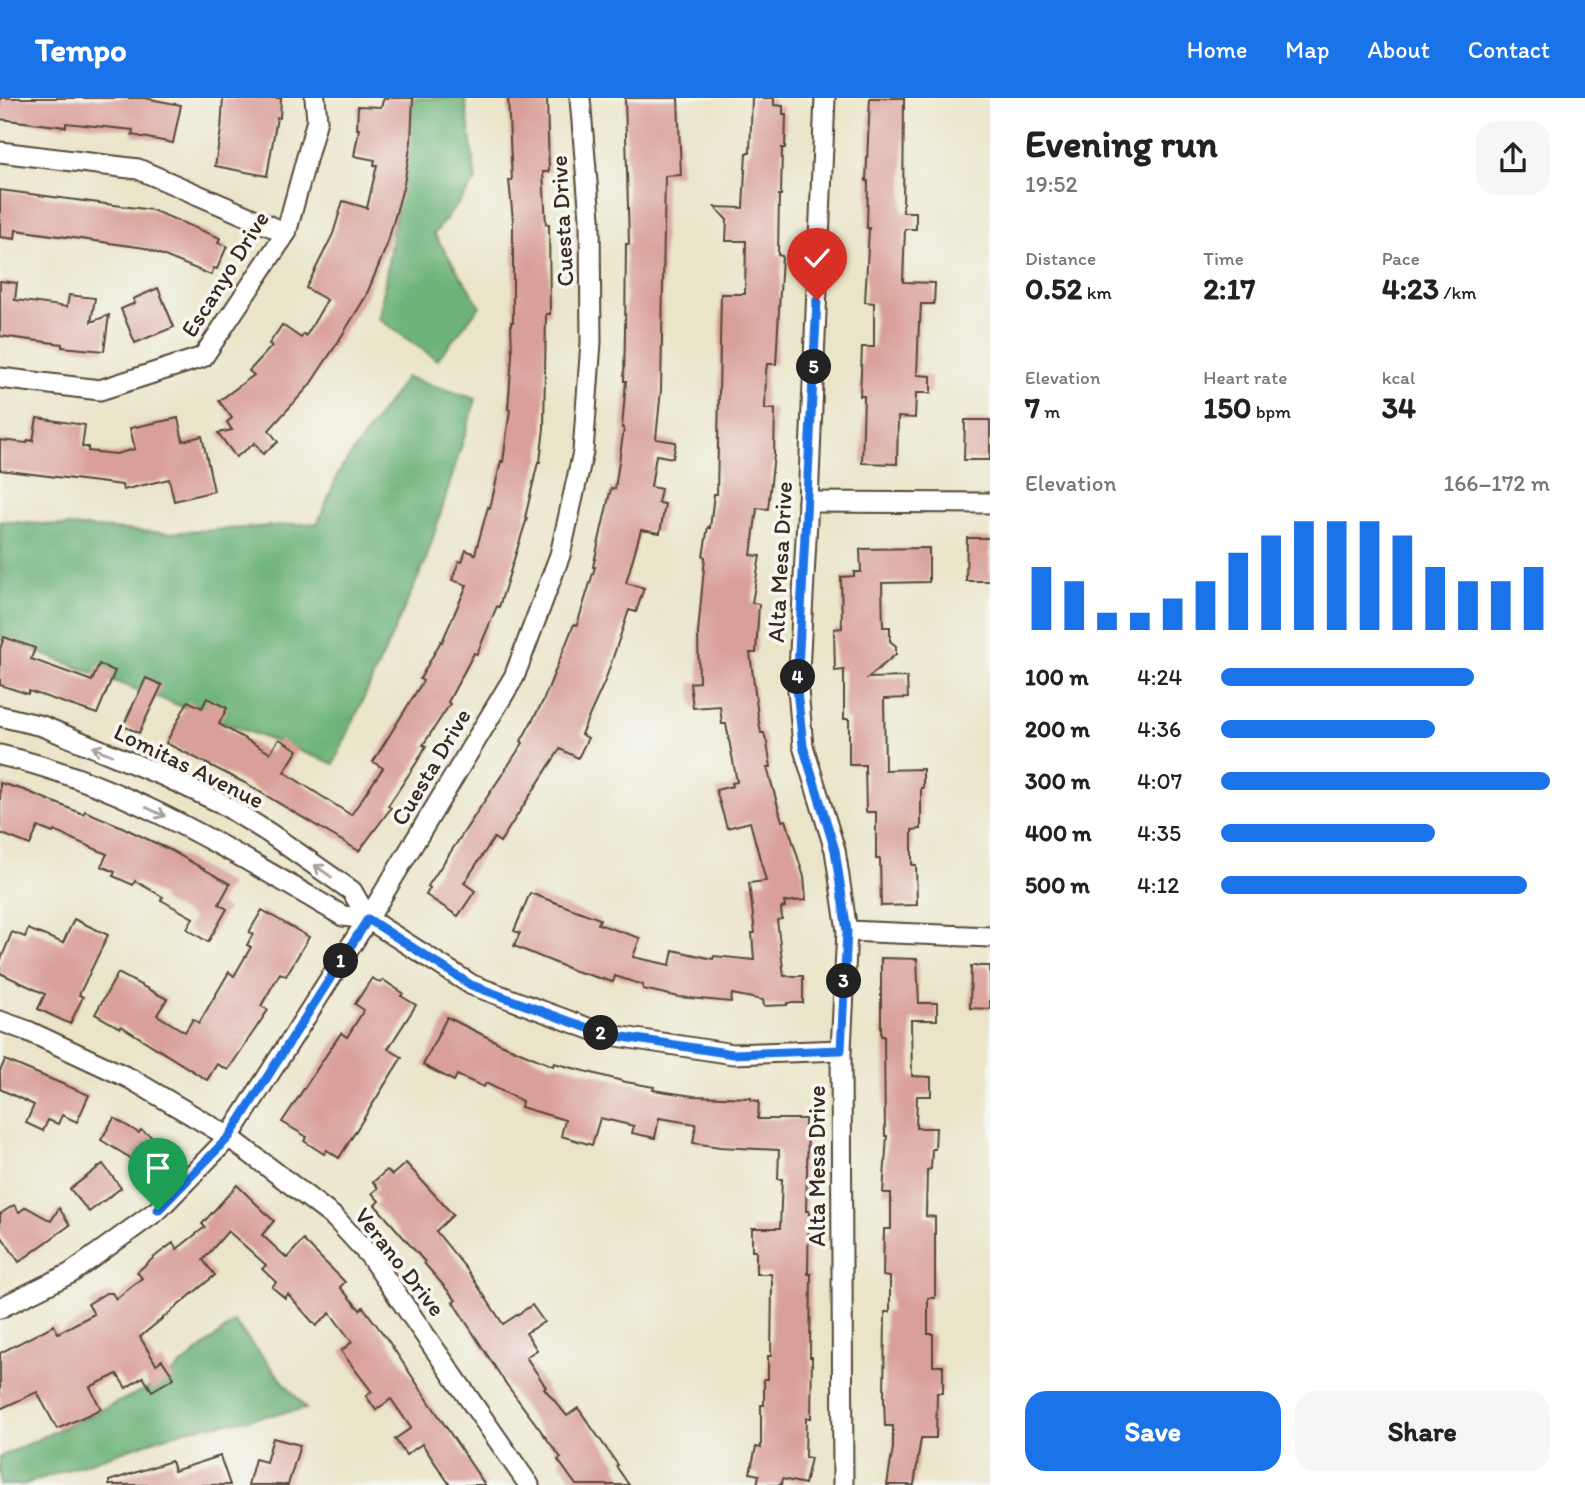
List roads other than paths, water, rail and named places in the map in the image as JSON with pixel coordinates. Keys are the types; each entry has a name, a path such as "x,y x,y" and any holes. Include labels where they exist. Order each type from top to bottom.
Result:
{"street":[{"name":"Escanyo Drive","path":"0,378 100,390 203,357 286,233 317,120 315,98"},
{"name":"Cuesta Drive","path":"0,1307 71,1273 158,1210 229,1137 368,919 514,677 560,555 583,452 591,342 590,218 580,98"},
{"name":"Alta Mesa Drive","path":"825,98 808,502 797,690 803,746 835,850 847,931 841,1050 844,1485"},
{"path":"0,152 138,169 286,233"},
{"path":"808,502 990,503"},
{"name":"Lomitas Avenue","path":"0,716 42,726 164,776 221,803 352,891 368,919"},
{"name":"Lomitas Avenue","path":"0,755 25,760 151,810 205,835 343,916 368,919 471,985 604,1034 733,1054 841,1050"},
{"path":"847,931 990,937"},
{"name":"Verano Drive","path":"0,1021 28,1031 131,1079 229,1137 335,1218 370,1256 528,1485"}]}
